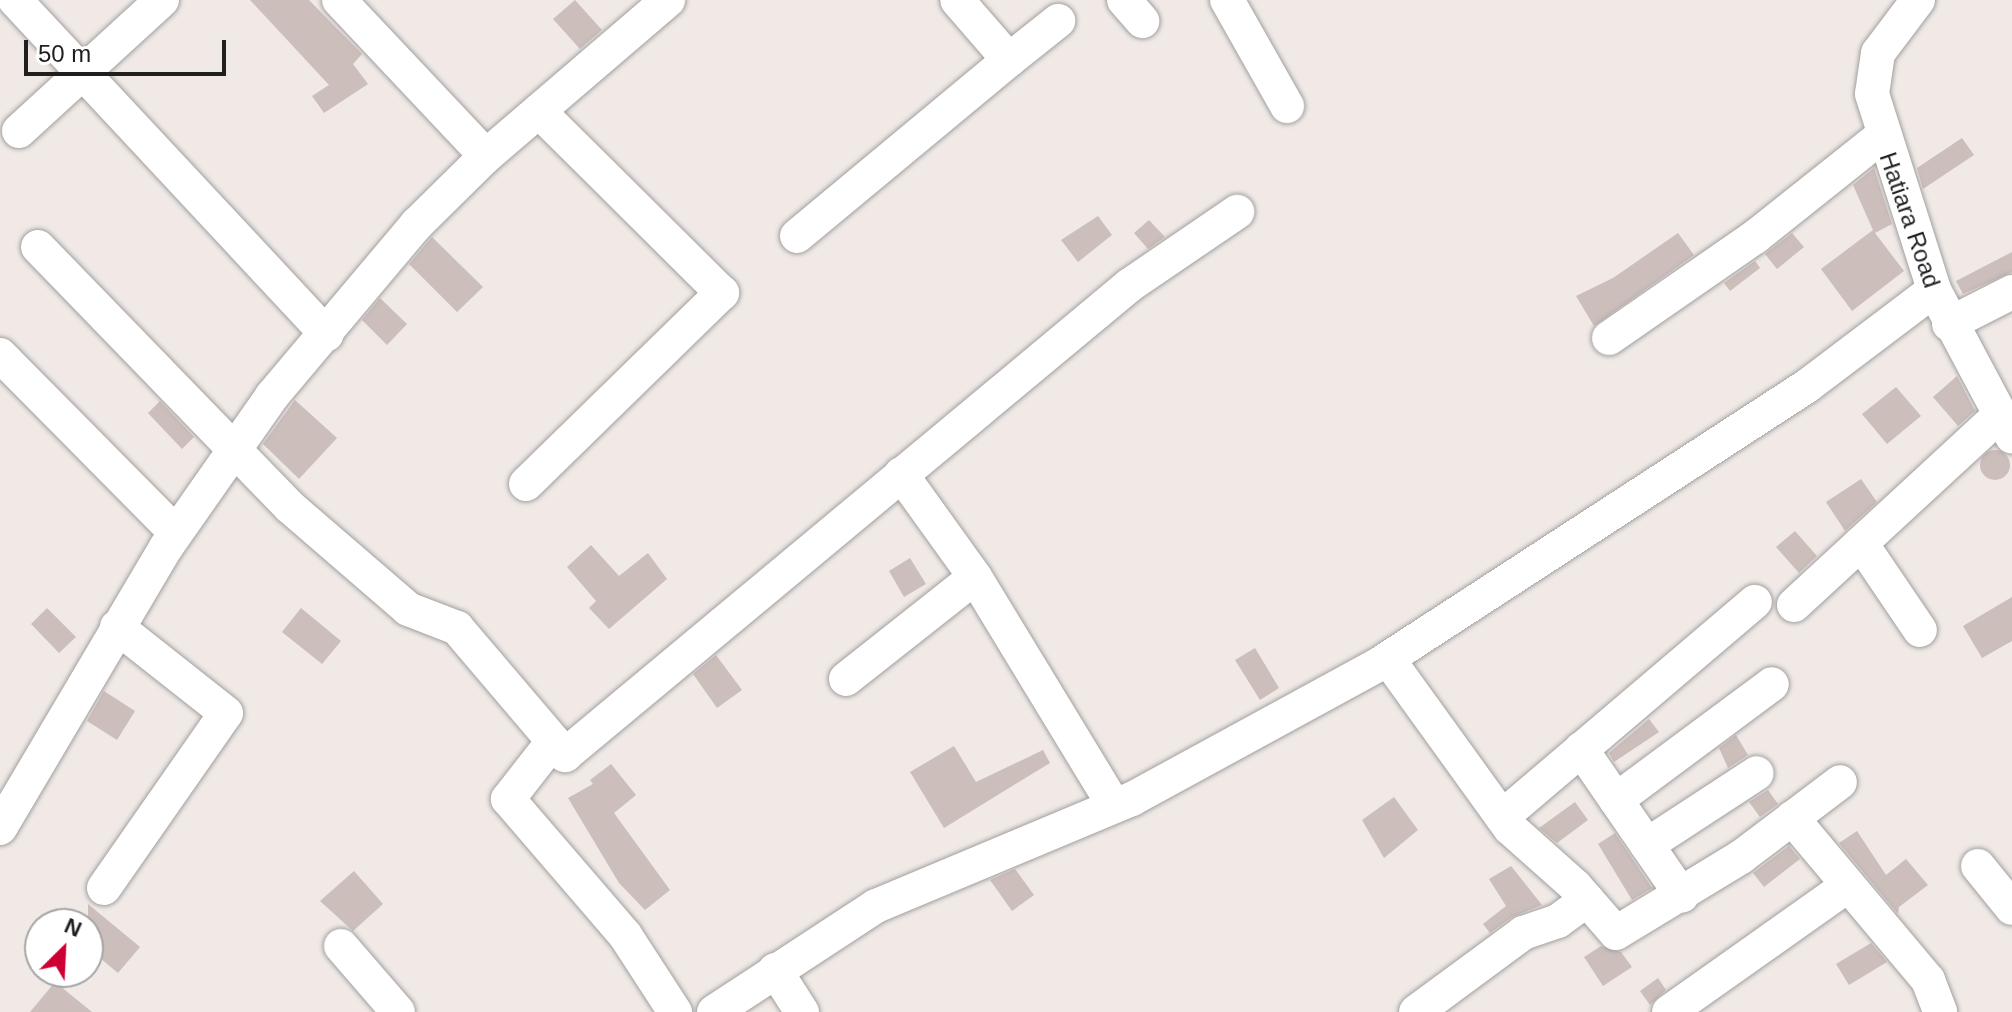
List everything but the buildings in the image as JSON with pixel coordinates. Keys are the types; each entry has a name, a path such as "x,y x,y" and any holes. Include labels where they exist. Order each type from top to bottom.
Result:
{"street":[{"path":"15,0 327,334"},
{"path":"19,131 162,0"},
{"path":"339,0 486,156"},
{"path":"2,820 176,533 233,450 327,334 417,224 486,156 668,0"},
{"path":"957,0 1009,60"},
{"path":"1227,0 1287,106"},
{"name":"Hatiara Road","path":"1918,0 1888,34 1871,75 1882,136 1934,290 2005,427"},
{"path":"797,236 1058,21"},
{"path":"526,484 722,293 539,111"},
{"path":"1609,338 1755,237 1882,136"},
{"path":"38,247 233,450 408,609 457,628 560,755 570,753 1130,285 1237,212"},
{"path":"714,1012 876,906 1114,806 1388,659 1807,386 1934,290"},
{"path":"1949,324 2012,292"},
{"path":"0,355 176,533"},
{"path":"1794,605 1861,543 2005,427"},
{"path":"901,474 975,577 1114,806"},
{"path":"1861,543 1920,630"},
{"path":"846,679 975,577"},
{"path":"1502,817 1755,602"},
{"path":"104,888 226,713 117,627"},
{"path":"1388,659 1502,817 1587,900 1612,931 1620,933 1682,896 1840,782"},
{"path":"1616,800 1772,684"},
{"path":"551,744 508,799 625,935 675,1012"},
{"path":"1581,749 1682,896"},
{"path":"1647,845 1757,773"},
{"path":"1792,818 1928,980 1940,1012"},
{"path":"1978,866 2012,908"},
{"path":"1669,1012 1847,886"},
{"path":"1425,1009 1523,933 1558,921 1587,900"},
{"path":"341,946 398,1012"},
{"path":"775,970 802,1012"}]}
